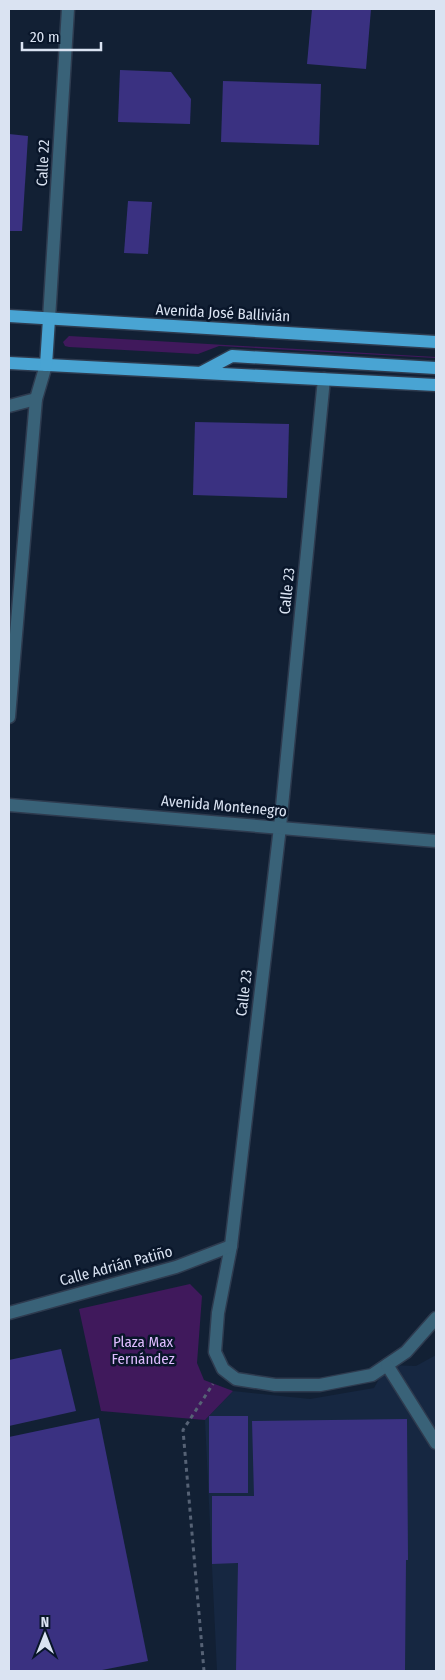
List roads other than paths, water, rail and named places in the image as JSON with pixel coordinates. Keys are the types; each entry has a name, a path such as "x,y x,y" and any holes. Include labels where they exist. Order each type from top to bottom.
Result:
{"main road":[{"name":"Avenida José Ballivián","path":"9,316 436,342"},
{"path":"46,365 49,319"},
{"path":"202,372 232,356 436,368"},
{"path":"9,363 436,385"}],"street":[{"name":"Calle 22","path":"49,319 68,9"},
{"path":"9,717 36,400 46,365"},
{"name":"Calle 23","path":"324,380 280,827 230,1246 218,1312 215,1352 223,1369 236,1379 275,1385 320,1385 372,1375 387,1365"},
{"path":"9,406 36,400"},
{"name":"Avenida Montenegro","path":"9,805 436,841"},
{"name":"Calle Adrián Patiño","path":"9,1311 176,1267 230,1246"},
{"path":"436,1318 406,1352 387,1365 436,1443"}],"park label":[{"name":"Plaza Max Fernández","path":"143,1350"}]}
